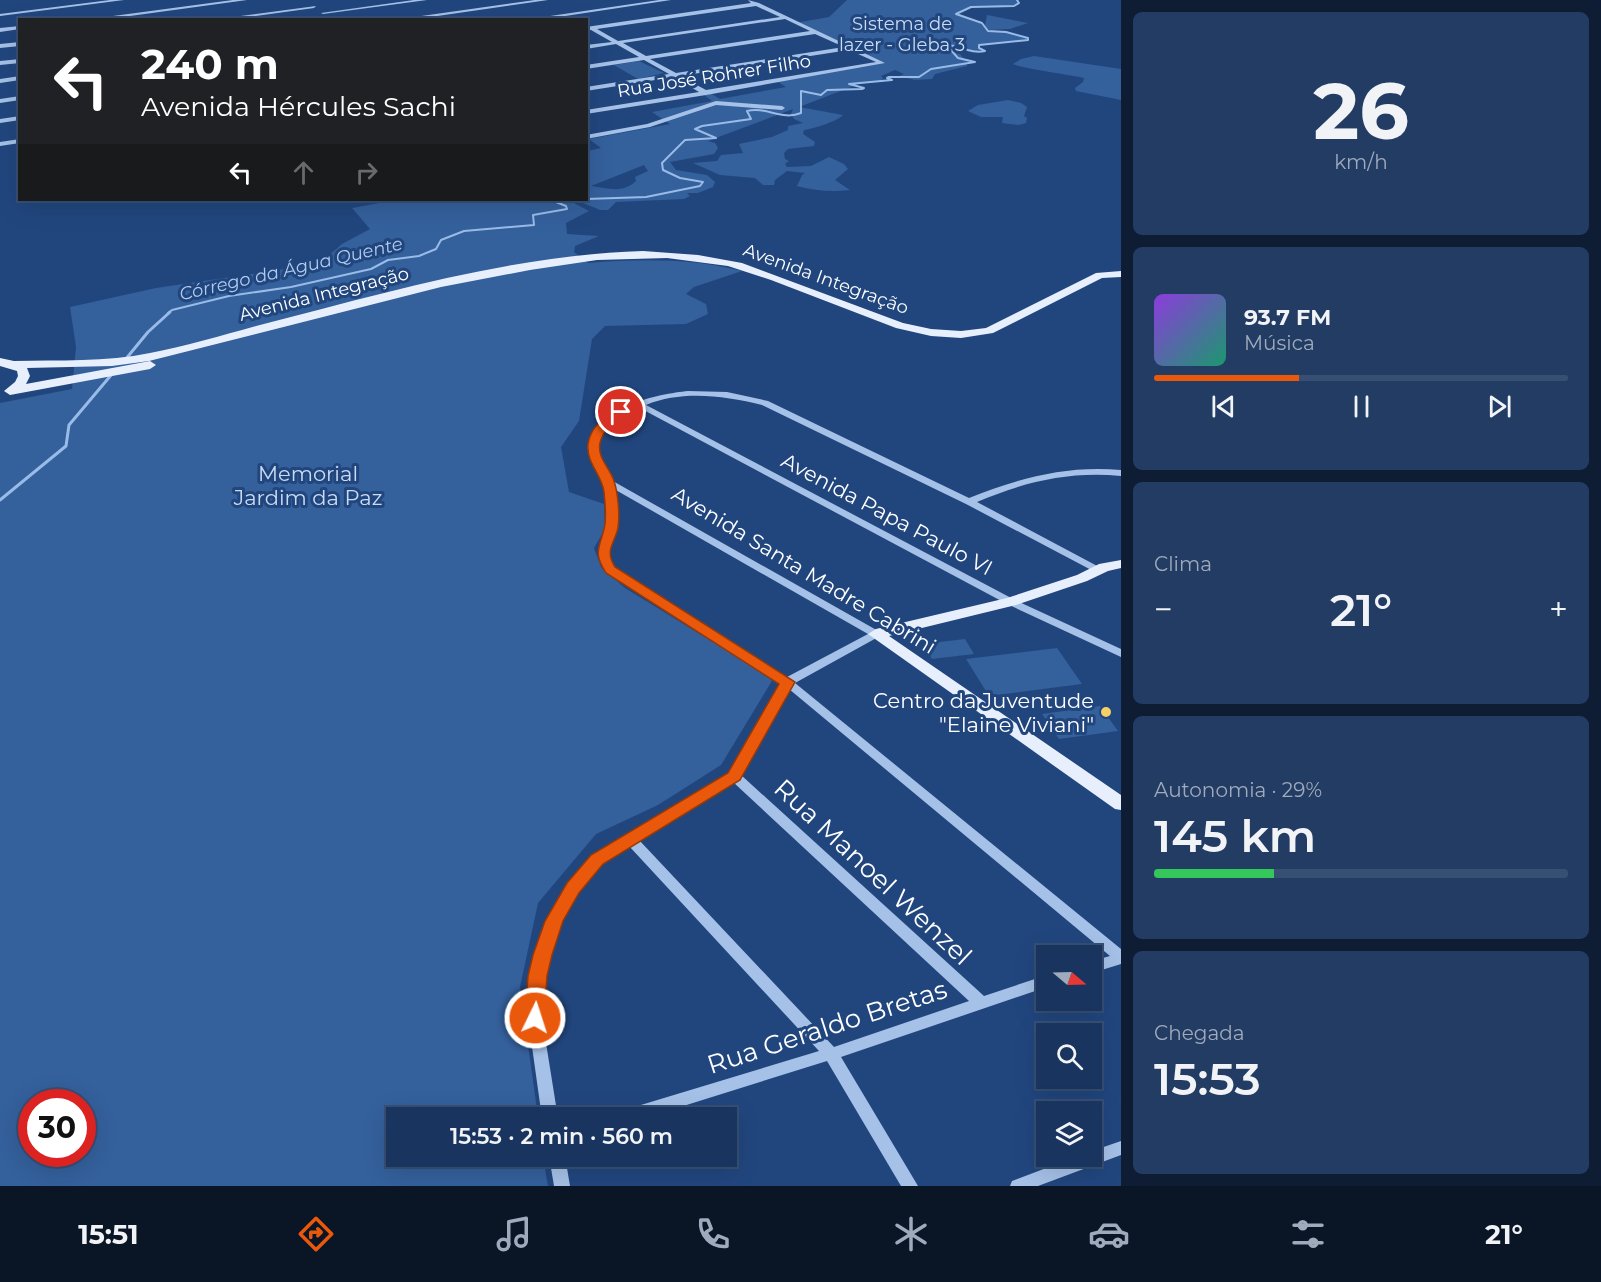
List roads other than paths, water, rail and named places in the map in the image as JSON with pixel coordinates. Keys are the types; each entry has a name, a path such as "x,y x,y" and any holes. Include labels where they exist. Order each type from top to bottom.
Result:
{"main road":[{"name":"Avenida Integração","path":"5,393 106,374 132,359 226,338 429,286 596,255 667,255 728,263 764,273 897,324 926,332 959,336 970,336 989,331 1100,275 1121,274"},
{"name":"Avenida Integração","path":"0,361 14,365 119,367 157,364 226,338"},
{"path":"5,393 20,384 24,376 22,369 14,365"},
{"path":"876,634 1011,602 1082,578 1096,570 1121,564"},
{"name":"Avenida Santa Madre Cabrini","path":"876,634 1121,804"}],"street":[{"path":"71,0 84,18"},
{"path":"0,15 122,0"},
{"path":"101,18 245,0"},
{"path":"307,0 329,18"},
{"path":"323,13 425,0"},
{"path":"410,18 545,0 552,5"},
{"path":"539,18 669,0"},
{"path":"747,0 849,48"},
{"path":"588,27 757,4"},
{"path":"228,18 314,7"},
{"path":"560,9 575,18"},
{"path":"588,47 785,18"},
{"path":"0,30 18,27"},
{"path":"588,27 705,93 716,100 716,103"},
{"path":"588,67 816,32"},
{"path":"0,46 18,44"},
{"path":"588,88 849,48"},
{"name":"Rua José Rohrer Filho","path":"588,112 882,63 849,48"},
{"path":"0,63 18,61"},
{"path":"0,81 18,78"},
{"path":"0,100 18,98"},
{"path":"588,137 648,126 716,103 782,108"},
{"path":"0,121 18,118"},
{"path":"0,144 18,141"},
{"path":"1096,570 969,502 765,403 735,396 692,392 667,396 638,404 602,425 594,444 598,467 609,482 611,528 603,550 610,570 787,682 1121,957"},
{"name":"Avenida Papa Paulo VI","path":"638,404 1011,602 1121,653"},
{"path":"969,502 1020,481 1057,473 1097,470 1121,473"},
{"name":"Avenida Santa Madre Cabrini","path":"609,482 876,634"},
{"path":"548,1107 535,1018 537,976 554,921 573,888 597,859 734,776 787,682 876,634"},
{"name":"Rua Manoel Wenzel","path":"734,776 980,1002"},
{"path":"631,840 831,1054 910,1186"},
{"path":"1102,964 1121,957"},
{"name":"Rua Geraldo Bretas","path":"657,1107 831,1054 1036,984"},
{"path":"1018,1186 1121,1148"},
{"path":"559,1167 562,1186"}],"waterway":[{"name":"Córrego da Água Quente","path":"588,199 646,197 700,186 703,182 680,178 663,170 662,163 685,140 716,138 695,129 702,126 751,119 747,111 754,110 781,115 801,113 801,91 821,95 827,90 862,89 864,88 849,84 892,80 887,78 889,77 919,77 931,69 975,62 958,58 951,50 938,46 950,45 979,52 985,51 979,48 979,45 1028,40 1028,38 1006,32 988,31 982,23 956,14 971,7 1014,6 1019,3 1017,0"},
{"name":"Córrego da Água Quente","path":"168,313 172,310 229,296 291,287 371,269 388,260 419,256 436,249 441,240 464,231 534,225 533,215 567,209 566,206 556,202 558,201"},
{"name":"Córrego da Água Quente","path":"125,360 148,332 170,312"},
{"name":"Córrego da Água Quente","path":"0,500 66,446 69,425 112,374"}],"place":[{"name":"Centro da Juventude \"Elaine Viviani\"","path":"1106,712"}],"park label":[{"name":"Sistema de lazer - Gleba 3","path":"902,34"},
{"name":"Memorial Jardim da Paz","path":"308,485"}]}
